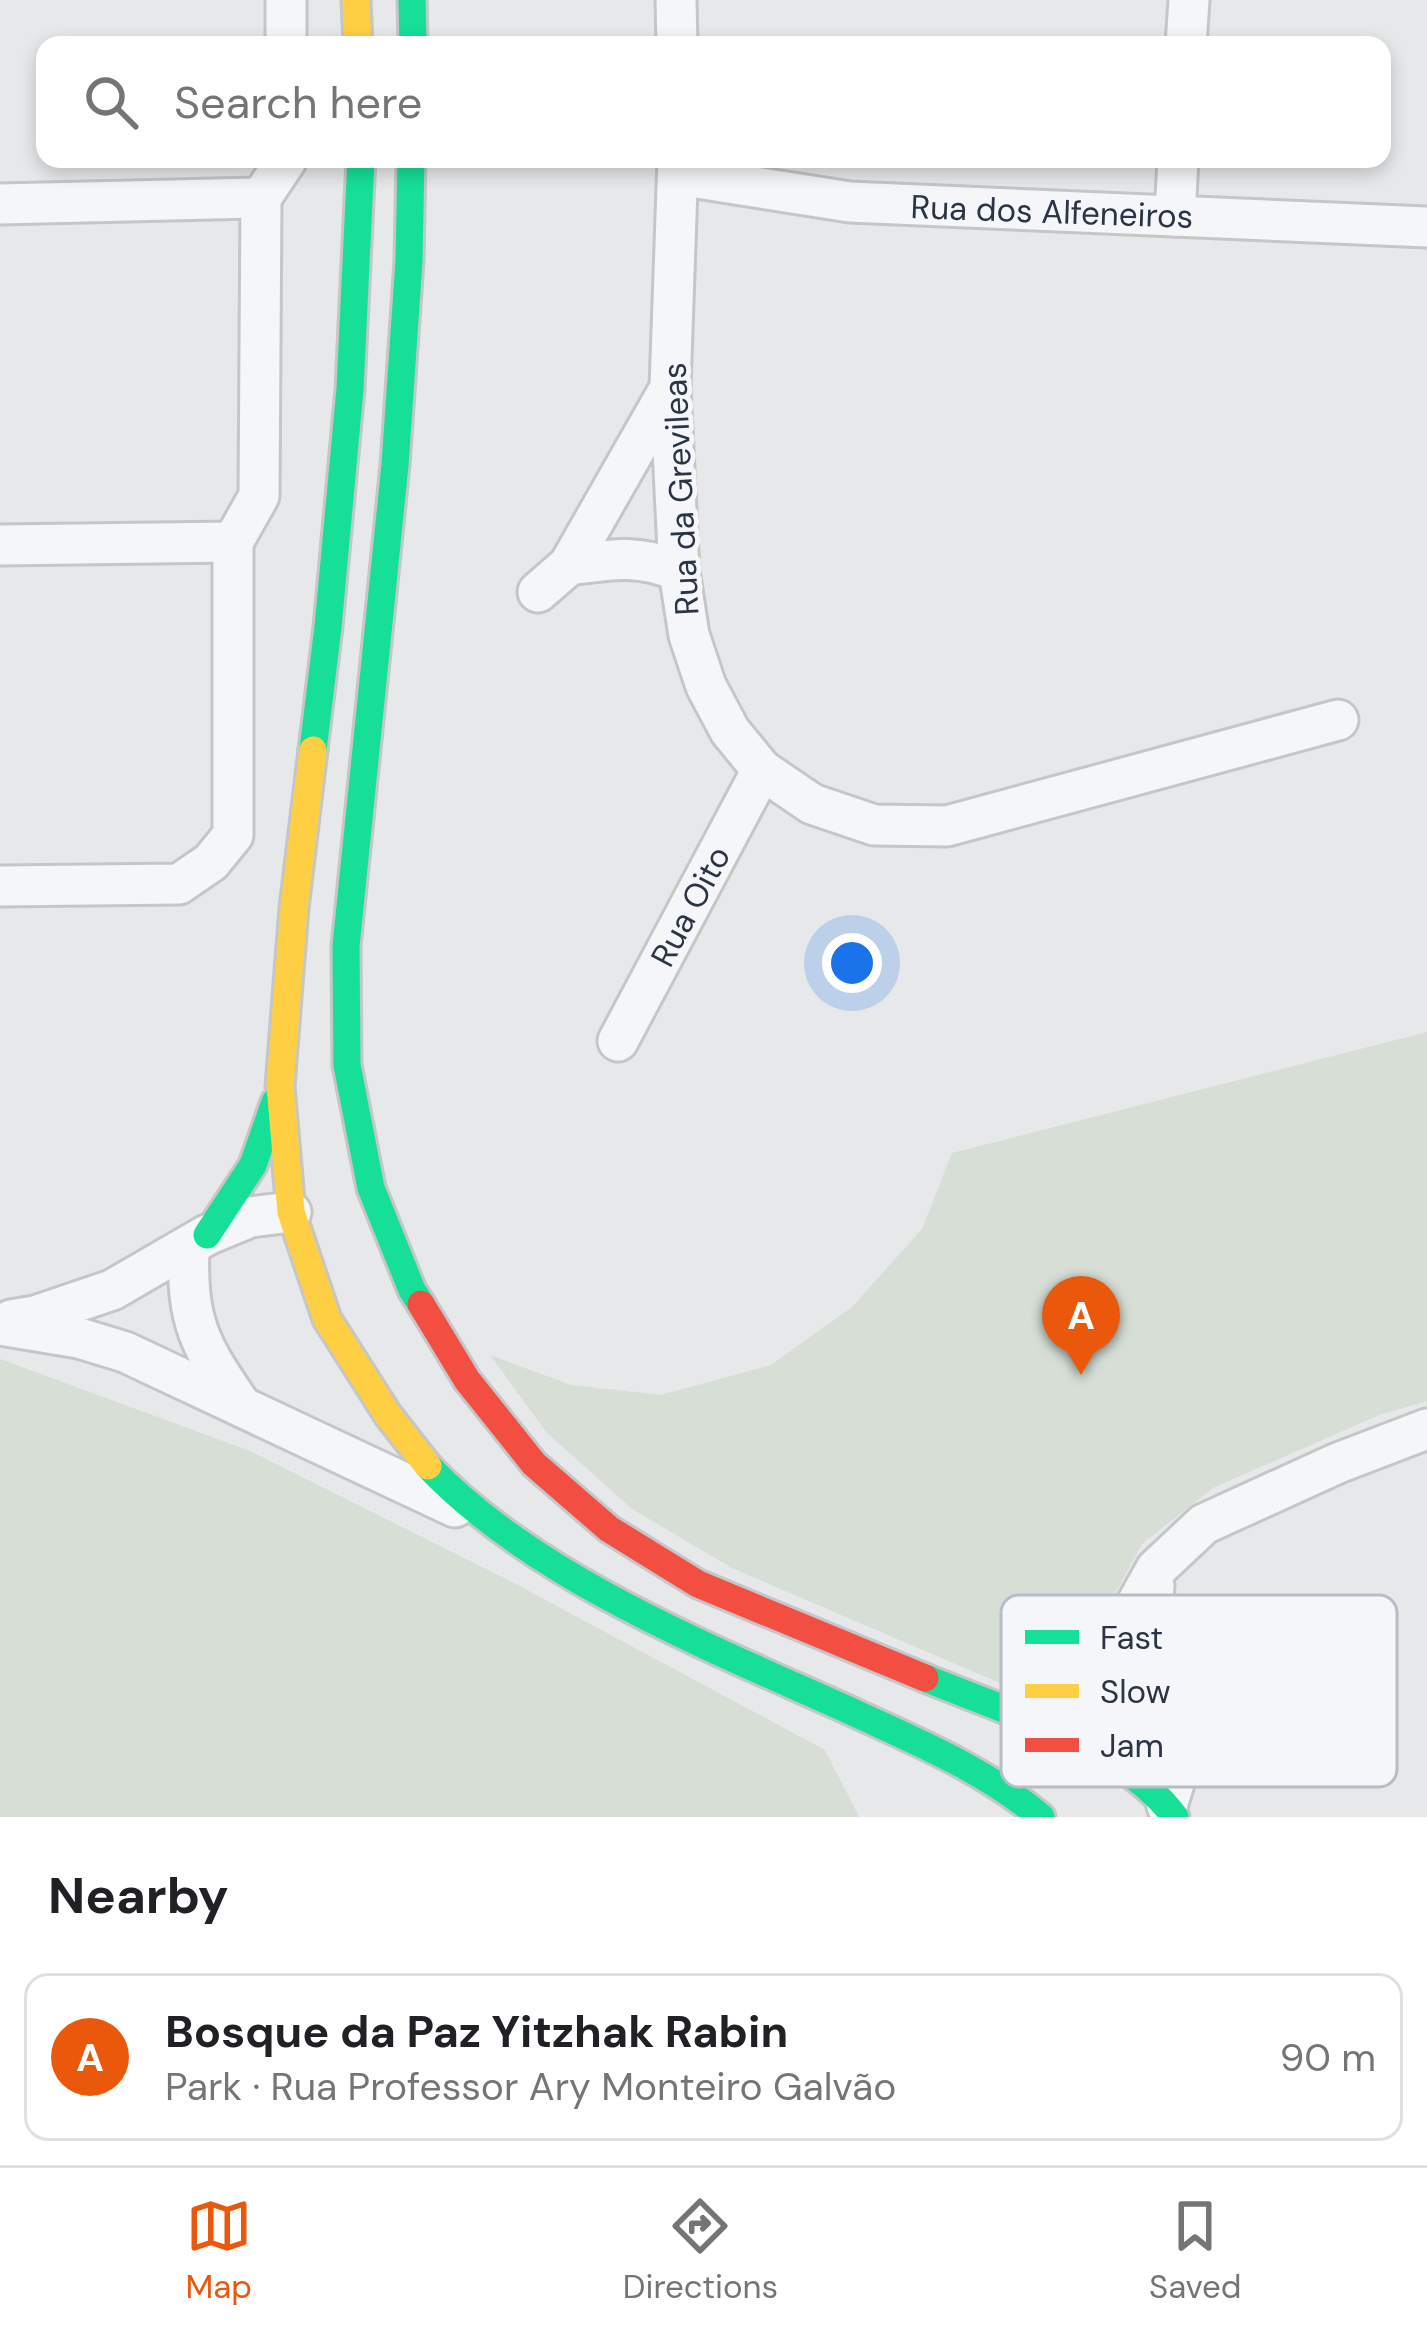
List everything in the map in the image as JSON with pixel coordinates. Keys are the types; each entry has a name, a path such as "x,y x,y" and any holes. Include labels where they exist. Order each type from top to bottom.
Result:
{"main road":[{"path":"356,0 358,36"},
{"path":"412,0 412,36"},
{"path":"198,1240 253,1165 280,1086 294,908 328,628 361,168"},
{"path":"411,168 395,465 346,946 347,1065 371,1188 397,1256 466,1380 534,1465 608,1529 698,1584 1001,1709"},
{"path":"280,1086 327,1318 388,1415 431,1469 487,1521 580,1580 686,1636 951,1757 1001,1785"},
{"path":"356,1218 368,1224 397,1256"},
{"path":"1004,1787 1040,1817"},
{"path":"1143,1787 1168,1813"}],"street":[{"path":"286,0 286,36"},
{"path":"676,0 676,36"},
{"path":"1187,36 1189,0"},
{"path":"0,886 179,884 212,862 232,835 232,542 259,496 261,198 281,168"},
{"name":"Rua da Grevileas","path":"678,168 670,388 679,571 689,635 706,686 730,731 762,770 812,804 874,825 946,826 1338,720"},
{"name":"Rua dos Alfeneiros","path":"683,168 850,202 1427,227"},
{"path":"1175,216 1178,168"},
{"path":"0,204 261,198"},
{"path":"538,592 569,565 670,388"},
{"path":"0,545 232,542"},
{"path":"569,565 616,558 652,560 679,571"},
{"name":"Rua Oito","path":"618,1041 762,770"},
{"path":"0,1323 112,1290 198,1240 250,1217 303,1212"},
{"path":"198,1240 188,1287 193,1321 211,1361 242,1408"},
{"path":"0,1323 125,1352 487,1521"},
{"path":"1142,1595 1156,1569 1204,1524 1338,1462 1427,1430"},
{"path":"1154,1595 1156,1569"}],"shaded area":[{"path":"1427,1032 1427,1401 1379,1415 1213,1488 1142,1544 1114,1595 1001,1595 1001,1684 732,1568 632,1509 547,1433 490,1355 571,1385 661,1395 771,1365 852,1307 922,1229 952,1153"},
{"path":"0,1359 250,1451 510,1581 825,1750 859,1817 0,1817"}],"traffic: fast":[{"path":"412,0 413,36"},
{"path":"313,750 350,389 361,168"},
{"path":"411,168 395,465 346,946 347,1065 371,1188 421,1304"},
{"path":"207,1235 253,1165 275,1102"},
{"path":"428,1466 471,1506 574,1577 688,1637 953,1760 1041,1817"},
{"path":"925,1678 1001,1708"},
{"path":"1147,1787 1175,1817"}],"traffic: slow":[{"path":"356,0 358,36"},
{"path":"313,750 280,1086 291,1212 327,1319 388,1415 428,1466"}],"traffic: jam":[{"path":"421,1304 467,1380 534,1464 609,1529 698,1584 925,1678"}],"place":[{"name":"Bosque da Paz Yitzhak Rabin","path":"1081,1375"}]}
